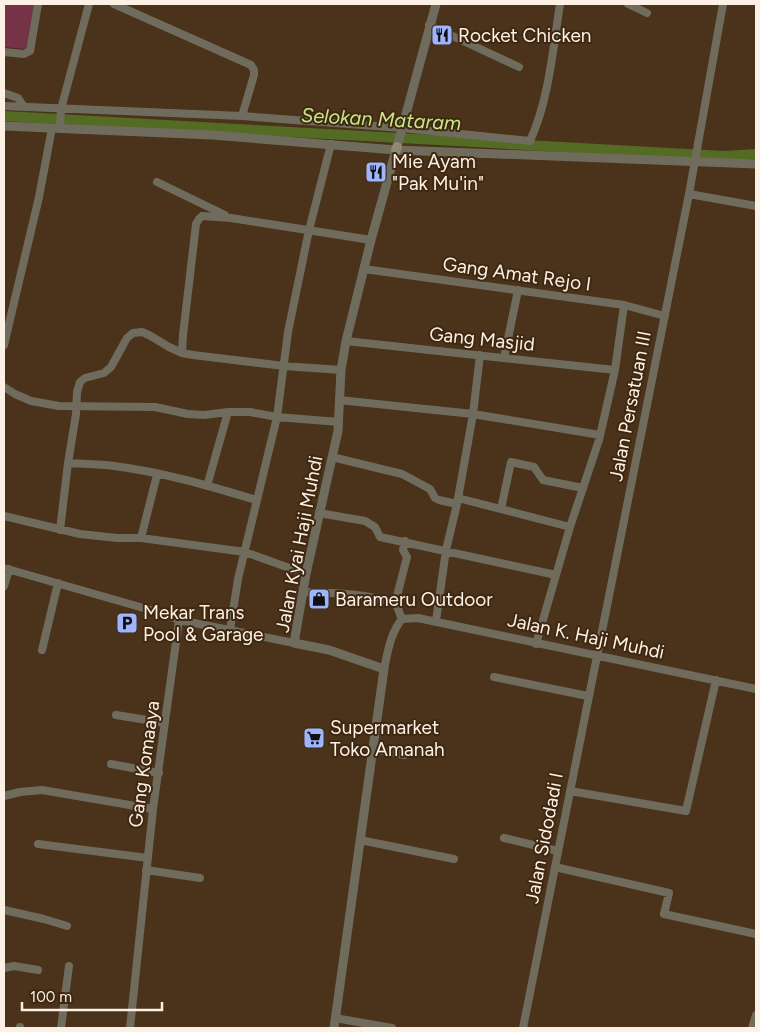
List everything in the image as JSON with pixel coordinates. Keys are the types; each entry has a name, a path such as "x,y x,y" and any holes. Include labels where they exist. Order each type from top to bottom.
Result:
{"street":[{"path":"4,52 24,54 30,51 38,4"},
{"path":"4,345 39,197 89,4"},
{"path":"114,4 251,65 254,75 242,116"},
{"name":"Jalan Kyai Haji Muhdi","path":"384,669 329,650 294,643 306,574 332,457 338,422 341,370 346,341 371,240 436,4"},
{"path":"4,106 61,110 242,116 402,128 530,141 546,87 560,4"},
{"path":"628,4 647,13"},
{"path":"696,160 723,4"},
{"path":"429,25 519,67"},
{"path":"4,93 18,98 24,107"},
{"path":"4,126 58,126 396,148 756,164"},
{"path":"230,630 238,579 276,417 288,332 309,230 331,144"},
{"name":"Jalan Persatuan III","path":"597,655 696,160"},
{"path":"158,182 231,218"},
{"path":"689,194 756,206"},
{"path":"182,353 196,224 202,216 231,218 371,240"},
{"name":"Gang Amat Rejo I","path":"364,269 624,305 665,316"},
{"path":"504,358 518,290"},
{"path":"536,644 570,527 600,435 615,370 624,305"},
{"path":"60,530 77,392 80,382 85,378 104,373 111,367 127,338 133,333 142,332 149,334 182,353 284,366 341,370"},
{"name":"Gang Masjid","path":"346,341 615,370"},
{"path":"436,621 446,550 458,501 473,414 480,355"},
{"path":"4,387 15,394 31,400 59,406 155,407 188,414 204,415 250,412 276,417 338,422"},
{"path":"339,400 473,414 600,435"},
{"path":"208,486 228,412"},
{"path":"332,457 402,474 430,489 435,498 439,500 458,501 501,509 570,527"},
{"path":"501,509 511,462 534,467 543,480 583,488"},
{"path":"68,463 114,466 208,486 256,500"},
{"path":"142,538 157,475"},
{"path":"319,513 365,521 375,527 380,536 556,575"},
{"path":"4,516 60,530 117,538 142,538 245,552 306,574"},
{"path":"334,1028 384,669 391,635 402,620 396,604 407,557 403,550 405,541"},
{"path":"4,586 6,568 161,613 179,620 294,643"},
{"path":"42,650 58,584"},
{"path":"303,592 365,596 396,604"},
{"name":"Jalan K. Haji Muhdi","path":"402,620 418,618 436,621 536,644 756,689"},
{"name":"Gang Komaaya","path":"130,1028 153,809 179,620"},
{"name":"Jalan Sidodadi I","path":"523,1028 597,655"},
{"path":"494,677 588,696"},
{"path":"570,791 686,811 716,680"},
{"path":"116,715 166,723"},
{"path":"373,749 404,755"},
{"path":"111,764 158,773"},
{"path":"4,796 42,790 153,809"},
{"path":"504,838 558,851"},
{"path":"360,840 454,859"},
{"path":"38,844 148,858"},
{"path":"555,868 669,893 664,914 756,934"},
{"path":"146,870 200,878"},
{"path":"4,910 66,926"},
{"path":"4,968 14,966 38,970"},
{"path":"61,1028 69,966"},
{"path":"752,1028 756,1015"},
{"path":"335,1018 392,1028"}],"shaded area":[{"path":"4,4 34,4 26,49 4,47"}],"waterway":[{"name":"Selokan Mataram","path":"4,116 724,156 756,154"}],"place":[{"name":"Rocket Chicken","path":"442,35"},
{"name":"Mie Ayam \"Pak Mu'in\"","path":"376,172"},
{"name":"Barameru Outdoor","path":"319,599"},
{"name":"Mekar Trans Pool & Garage","path":"127,623"},
{"name":"Supermarket Toko Amanah","path":"314,738"}]}
